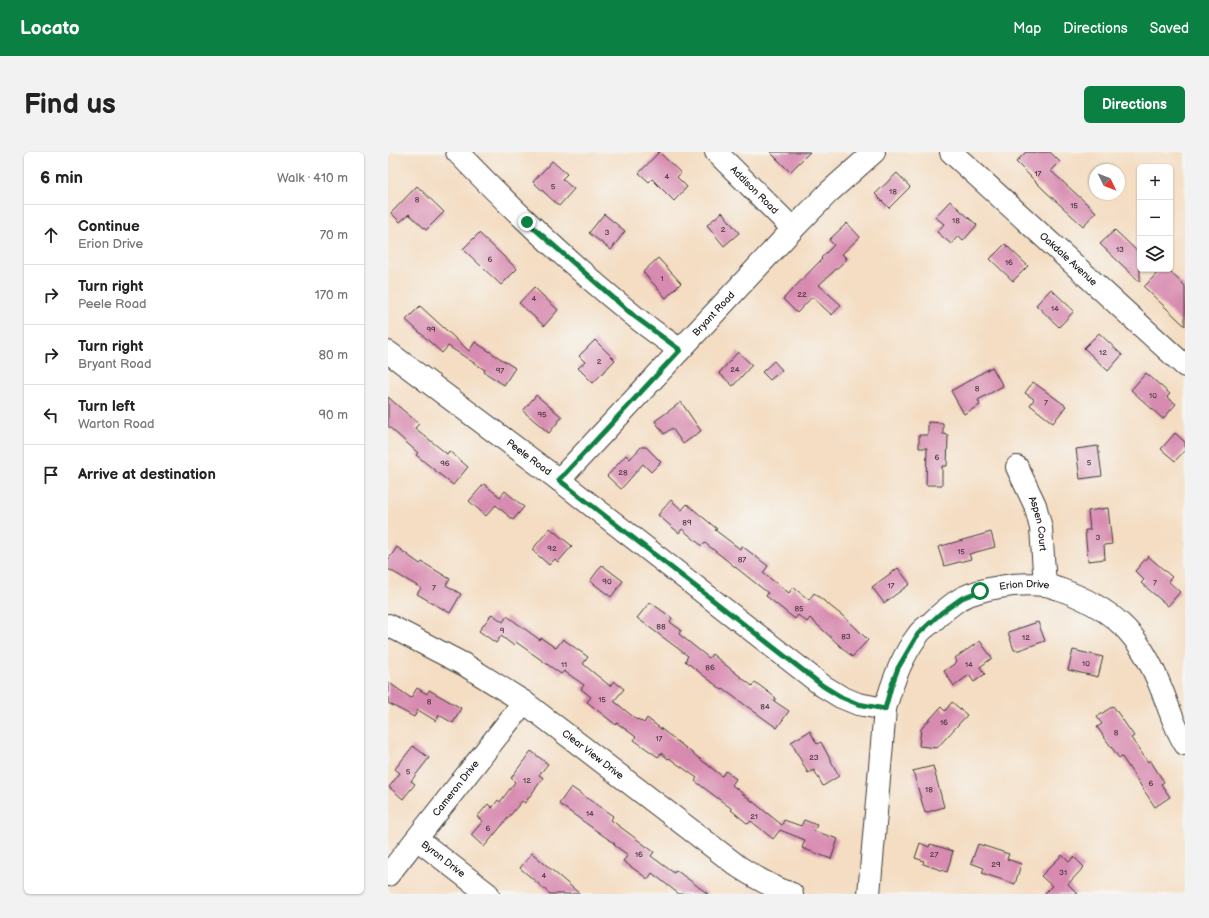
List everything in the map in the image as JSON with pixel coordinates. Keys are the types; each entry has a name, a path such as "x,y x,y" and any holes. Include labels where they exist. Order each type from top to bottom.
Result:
{"street":[{"path":"457,152 501,198 566,258 634,316 680,350"},
{"name":"Addison Road","path":"716,152 793,229"},
{"name":"Bryant Road","path":"559,480 793,229 829,192 874,152"},
{"name":"Oakdale Avenue","path":"951,152 1185,366"},
{"name":"Peele Road","path":"388,352 559,480 823,686 841,697 858,704 885,709"},
{"name":"Aspen Court","path":"1017,467 1035,505 1041,528 1045,585"},
{"name":"Erion Drive","path":"869,894 885,709 891,687 898,668 918,634 941,613 962,598 980,591 1022,585 1045,585 1074,594 1107,612 1135,639 1145,654 1161,687 1180,736 1185,744"},
{"name":"Clear View Drive","path":"388,624 465,665 524,702 739,867 778,890 792,894"},
{"name":"Cameron Drive","path":"388,875 524,702"},
{"name":"Byron Drive","path":"417,839 488,894"}],"building":[{"path":"659,152 681,173 677,177 687,187 674,201 652,179 649,182 639,173"},
{"path":"770,152 810,152 790,172"},
{"path":"1026,152 1050,152 1060,162 1051,171 1096,212 1083,226 1016,162"},
{"path":"552,161 567,174 562,179 574,189 559,206 533,182"},
{"path":"897,173 910,187 889,208 875,194"},
{"path":"417,186 444,212 426,230 409,214 400,222 391,213"},
{"path":"950,201 977,225 963,241 958,236 951,244 937,232 944,224 935,217"},
{"path":"722,212 739,233 724,246 707,225"},
{"path":"604,214 625,231 611,250 589,233"},
{"path":"847,223 860,237 842,254 847,259 819,285 841,305 832,315 812,297 797,313 783,299 834,245 829,240"},
{"path":"1115,230 1137,251 1137,272 1140,272 1140,282 1100,244"},
{"path":"479,233 517,269 501,285 463,249"},
{"path":"1005,244 1028,266 1013,281 990,259"},
{"path":"658,258 681,283 666,298 643,272"},
{"path":"1158,272 1170,272 1185,286 1185,326 1144,287"},
{"path":"534,287 558,310 544,326 519,303"},
{"path":"1051,289 1074,311 1059,327 1036,305"},
{"path":"420,306 469,351 475,342 515,368 504,385 484,372 485,370 448,346 442,353 406,320"},
{"path":"1099,333 1122,355 1108,371 1084,348"},
{"path":"595,340 615,360 593,383 578,368 585,362 579,356"},
{"path":"738,352 752,365 733,386 719,373"},
{"path":"774,361 782,370 770,380 762,372"},
{"path":"992,367 1003,386 978,400 980,405 964,414 951,391"},
{"path":"1146,373 1170,394 1167,397 1176,404 1163,419 1131,390"},
{"path":"1033,382 1066,406 1053,423 1030,405 1034,399 1025,393"},
{"path":"536,395 562,417 549,433 523,411"},
{"path":"388,397 419,424 415,428 447,454 449,451 468,467 453,485 416,455 418,453 388,426"},
{"path":"681,402 701,431 683,444 672,428 664,434 655,421"},
{"path":"928,422 943,423 943,434 948,435 947,466 942,466 942,485 926,485 927,448 919,448 919,435 928,435"},
{"path":"1175,433 1185,442 1185,450 1175,461 1161,449"},
{"path":"1098,446 1102,476 1080,479 1076,449"},
{"path":"641,447 646,447 661,462 651,472 643,464 621,489 607,476 626,455 630,459"},
{"path":"484,484 500,497 505,491 524,507 513,520 496,505 486,516 469,501"},
{"path":"671,500 682,510 687,504 717,529 715,530 740,549 742,546 768,566 763,573 789,593 793,587 809,600 814,593 849,621 868,640 852,657 810,618 807,622 798,615 795,619 766,596 768,593 705,543 702,546 682,529 679,533 658,515"},
{"path":"1108,508 1112,544 1104,545 1105,559 1088,561 1085,530 1090,530 1088,511"},
{"path":"550,528 572,546 558,562 555,559 549,565 532,550"},
{"path":"991,532 995,547 969,554 971,559 944,566 938,547"},
{"path":"397,547 420,564 422,562 450,579 446,585 461,594 450,613 417,594 421,588 388,569 388,560"},
{"path":"1148,556 1172,577 1168,581 1180,592 1168,606 1141,583 1144,580 1135,571"},
{"path":"602,565 623,581 611,597 590,581"},
{"path":"898,568 910,584 884,603 872,587"},
{"path":"650,602 672,618 670,622 681,630 679,634 709,658 712,654 752,686 755,682 776,698 774,701 789,711 777,728 723,689 722,690 685,661 688,656 637,618"},
{"path":"492,614 503,622 507,616 540,640 541,638 556,648 563,639 588,657 583,664 610,686 614,681 624,689 614,701 637,720 638,719 644,723 647,718 722,776 726,771 736,779 732,785 782,825 784,820 801,826 804,820 817,825 814,831 838,839 831,859 802,848 805,840 780,830 773,839 751,821 748,824 731,810 732,809 695,781 697,778 661,753 658,757 634,740 636,737 617,723 616,725 587,702 591,697 581,689 584,685 564,671 561,674 516,642 513,645 501,636 496,643 479,631"},
{"path":"1038,622 1045,641 1019,650 1014,650 1008,632"},
{"path":"980,641 992,658 980,667 985,674 974,682 969,675 954,686 944,671 957,662 955,658"},
{"path":"1073,650 1103,657 1098,677 1068,670"},
{"path":"388,682 411,698 417,688 427,694 429,690 461,708 453,723 439,715 436,721 418,710 414,717 388,703"},
{"path":"952,702 967,715 937,748 919,746 921,729 941,707 945,711"},
{"path":"1113,706 1134,736 1131,738 1148,762 1150,760 1164,782 1161,784 1170,797 1155,807 1122,757 1119,758 1097,727 1102,724 1097,717"},
{"path":"810,731 817,744 821,742 839,776 823,786 814,770 808,773 791,742"},
{"path":"413,746 429,758 411,781 415,784 403,799 389,787 400,773 395,769"},
{"path":"531,751 548,764 539,775 543,778 525,803 522,801 484,847 471,835 483,821 477,817 488,804 492,808 498,800 500,802 515,782 511,778"},
{"path":"933,766 944,807 925,813 913,771"},
{"path":"571,787 613,816 611,820 654,852 651,856 674,873 676,870 708,894 679,894 652,873 648,879 623,861 628,855 559,804"},
{"path":"920,843 929,847 930,844 953,851 947,872 923,864 924,861 915,858"},
{"path":"978,844 1009,854 1007,859 1021,864 1015,884 982,873 984,868 971,863"},
{"path":"532,853 580,894 550,894 520,868"},
{"path":"1062,855 1069,862 1074,857 1084,867 1068,884 1078,894 1044,894 1052,886 1041,876"}],"route":[{"path":"527,222 566,258 634,316 680,350 559,480 823,686 841,697 858,704 885,709 898,668 918,634 941,613 962,598 980,591"}]}
